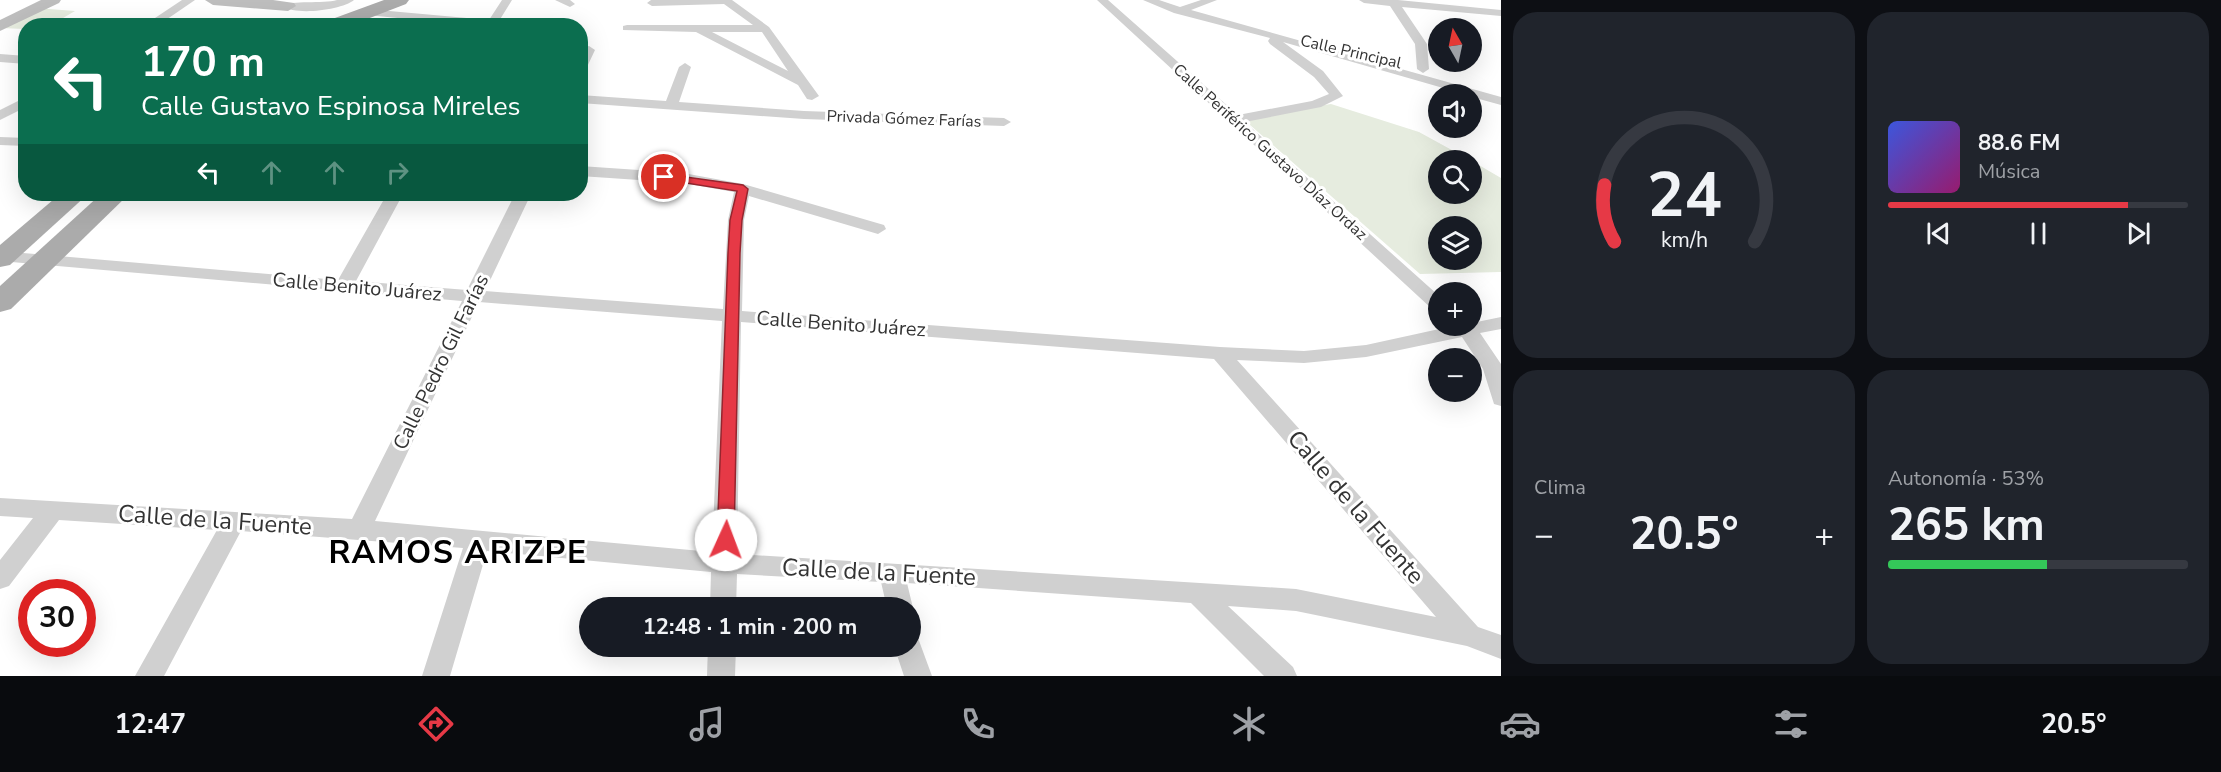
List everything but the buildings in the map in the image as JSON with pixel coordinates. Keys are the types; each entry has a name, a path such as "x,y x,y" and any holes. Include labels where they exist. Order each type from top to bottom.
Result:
{"main road":[{"path":"332,18 369,6 400,0"},
{"path":"346,18 369,6"},
{"path":"1,257 67,201"},
{"path":"0,303 43,260 108,201"}],"street":[{"path":"0,26 53,0"},
{"path":"161,18 190,0"},
{"path":"214,0 292,3 317,8 349,0"},
{"path":"495,18 507,0"},
{"path":"652,3 725,0 765,29 812,96"},
{"name":"Calle Periférico Gustavo Díaz Ordaz","path":"1102,0 1428,295"},
{"name":"Calle Principal","path":"1148,0 1178,11 1421,74"},
{"path":"1178,11 1212,0"},
{"path":"1364,0 1394,1 1501,13"},
{"path":"1394,1 1421,44 1421,74"},
{"path":"272,18 292,3"},
{"path":"369,6 450,18"},
{"path":"627,28 765,29"},
{"path":"698,30 802,83"},
{"name":"Calle Principal","path":"1236,120 1316,104 1336,96 1328,84 1264,34"},
{"path":"0,58 18,59"},
{"path":"671,106 685,67"},
{"path":"1421,74 1501,90"},
{"path":"1421,74 1501,101"},
{"name":"Privada Gómez Farías","path":"588,100 804,115 1004,123"},
{"path":"0,116 18,106"},
{"path":"0,141 18,142"},
{"path":"588,172 683,178 743,189 878,229"},
{"path":"723,597 736,220 743,189"},
{"path":"344,286 391,201"},
{"name":"Calle Pedro Gil Farías","path":"359,529 520,201"},
{"name":"Calle Benito Juárez","path":"1,257 344,286 1220,353 1304,357 1366,351 1439,336"},
{"name":"Calle Benito Juárez","path":"1482,326 1501,323"},
{"path":"1471,336 1487,357 1500,390 1501,399"},
{"name":"Calle de la Fuente","path":"1220,353 1468,635"},
{"name":"Calle de la Fuente","path":"0,507 359,529 725,563 892,572 1296,600 1468,635 1501,647"},
{"path":"0,579 53,510"},
{"path":"150,676 234,522"},
{"path":"436,676 478,540"},
{"path":"892,572 898,597"},
{"path":"1196,592 1283,676"},
{"path":"721,676 722,657"},
{"path":"912,657 918,676"}],"shaded area":[{"path":"36,8 75,11 63,18 18,18"},
{"path":"18,18 18,29 0,28"},
{"path":"1331,104 1419,132 1452,150 1428,150 1428,204 1482,204 1482,167 1501,178 1501,272 1420,274 1242,118"}],"district":[{"name":"RAMOS ARIZPE","path":"458,552"}],"route":[{"path":"664,177 683,178 743,189 736,220 734,253 726,540"}]}
